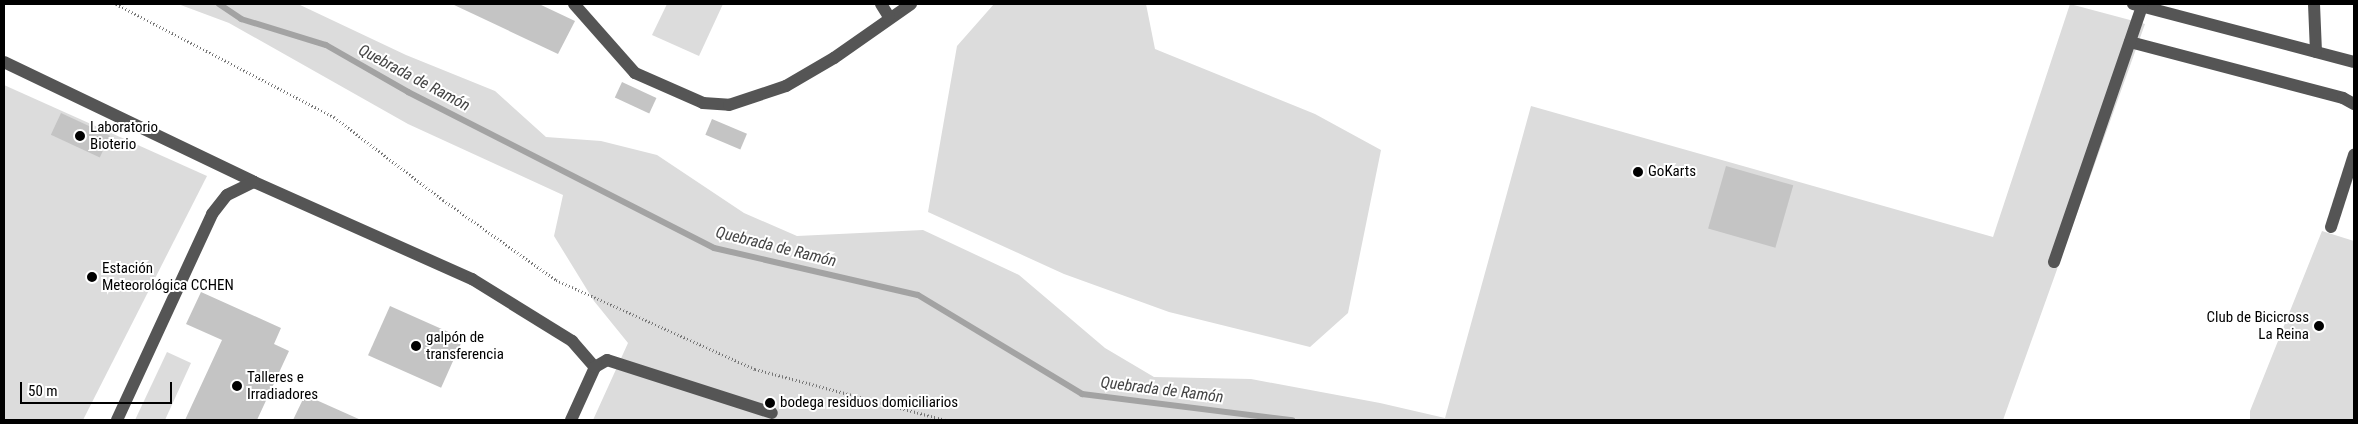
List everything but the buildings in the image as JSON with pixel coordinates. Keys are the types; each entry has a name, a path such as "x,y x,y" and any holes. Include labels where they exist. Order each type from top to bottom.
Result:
{"street":[{"path":"574,4 635,73 678,94 703,103 729,104 786,86 834,58 889,17 910,4"},
{"path":"881,4 889,17"},
{"path":"2314,4 2316,52"},
{"path":"2054,262 2130,42 2138,5 2354,62"},
{"path":"2130,42 2343,98 2354,104"},
{"path":"4,62 254,182 472,279 572,341 595,367"},
{"path":"2330,227 2354,155"},
{"path":"117,420 212,214 227,195 254,182"},
{"path":"571,420 595,367 607,360 772,413"}],"path":[{"path":"116,4 334,117 443,200 556,280 755,369 945,420"}],"shaded area":[{"path":"178,4 298,4 406,55 495,91 546,137 601,141 657,155 744,213 797,236 923,230 1019,275 1105,348 1154,377 1251,379 1380,403 1445,418 1531,106 1993,237 2070,4 2145,24 2003,420 593,420 628,343 594,301 554,236 563,195 408,124 229,23"},
{"path":"667,4 723,4 699,56 652,35"},
{"path":"994,4 1146,4 1155,49 1315,114 1381,150 1348,313 1310,347 1169,312 1064,274 928,212 957,46"},
{"path":"4,85 207,176 83,420 4,420"},
{"name":"Club de Bicicross La Reina","path":"2322,231 2354,241 2354,420 2250,420 2250,411"},
{"path":"167,352 191,363 165,420 135,420"}],"waterway":[{"name":"Quebrada de Ramón","path":"219,4 241,19 326,45 408,92 714,248 918,295 1082,394 1292,420"}],"place":[{"name":"Laboratorio Bioterio","path":"80,136"},
{"name":"GoKarts","path":"1638,172"},
{"name":"Estación Meteorológica CCHEN","path":"92,277"},
{"name":"Club de Bicicross La Reina","path":"2319,326"},
{"name":"galpón de transferencia","path":"416,346"},
{"name":"Talleres e Irradiadores","path":"237,386"},
{"name":"bodega residuos domiciliarios","path":"770,403"}]}
